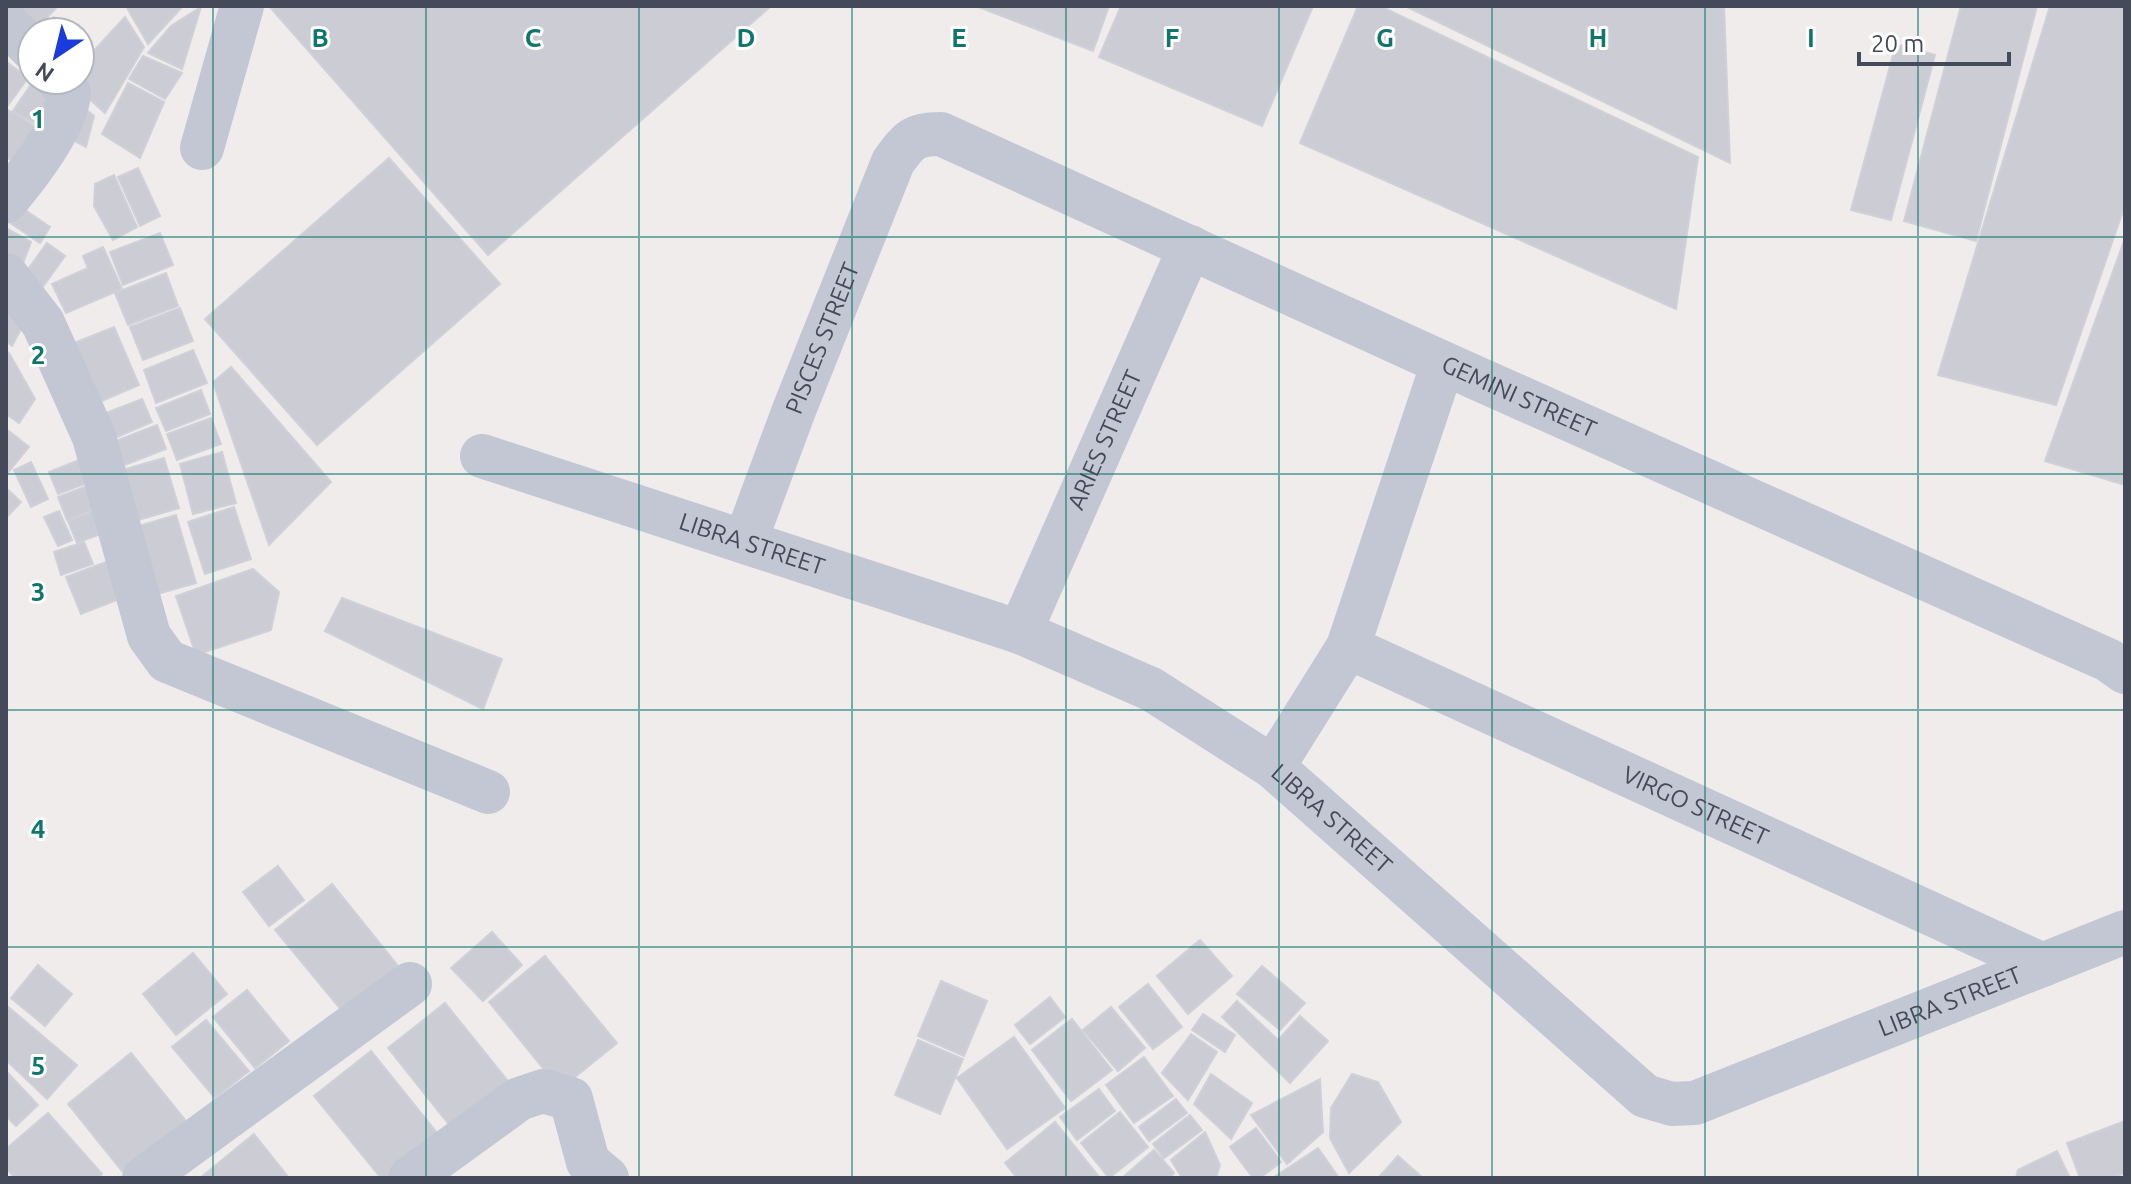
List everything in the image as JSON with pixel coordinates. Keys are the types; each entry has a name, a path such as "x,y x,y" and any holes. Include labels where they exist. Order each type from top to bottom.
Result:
{"street":[{"path":"202,148 242,6"},
{"path":"11,185 62,119 69,96"},
{"name":"GEMINI STREET","path":"910,139 925,134 941,134 1443,363 2108,660 2125,672"},
{"name":"PISCES STREET","path":"745,542 893,162 910,139"},
{"name":"ARIES STREET","path":"1020,632 1190,247"},
{"path":"6,275 43,323 94,437 149,636 167,661 488,792"},
{"path":"1273,767 1348,647 1443,363"},
{"name":"LIBRA STREET","path":"482,456 1020,632 1151,689 1273,767 1645,1096 1672,1104 1695,1103 2125,932"},
{"name":"VIRGO STREET","path":"1348,647 2043,965"},
{"path":"144,1178 410,984"},
{"path":"410,1178 519,1099 543,1091 571,1099 588,1162 607,1178"}],"building":[{"path":"21,6 58,6 48,16 16,16 16,19 11,15"},
{"path":"126,6 183,6 148,44"},
{"path":"269,6 771,6 488,255"},
{"path":"976,6 1109,6 1093,51"},
{"path":"1121,6 1313,6 1262,126 1099,57"},
{"path":"1358,6 1380,6 1698,157 1676,309 1300,143"},
{"path":"1405,6 1724,6 1730,163"},
{"path":"1961,6 2037,6 1976,241 1904,221"},
{"path":"2050,6 2125,6 2125,205 2056,405 1938,375"},
{"path":"201,7 182,69 148,53 171,26"},
{"path":"125,17 144,47 105,113 86,96 96,96 96,49"},
{"path":"1896,44 1935,55 1891,220 1851,210"},
{"path":"143,56 182,73 165,99 129,79"},
{"path":"8,63 16,69 16,94 6,108"},
{"path":"128,83 164,102 140,158 102,134"},
{"path":"23,96 49,96 41,127 13,111"},
{"path":"79,104 94,116 86,147 63,135"},
{"path":"8,110 48,134 24,168 6,157"},
{"path":"389,158 500,284 317,445 205,319"},
{"path":"138,168 160,216 140,226 118,177"},
{"path":"114,175 137,227 113,240 94,206 95,184"},
{"path":"15,203 50,227 40,243 6,220"},
{"path":"6,228 31,242 20,271 6,266"},
{"path":"160,233 173,265 123,285 110,252"},
{"path":"2125,238 2125,485 2045,461"},
{"path":"47,243 65,256 34,299 16,286"},
{"path":"103,247 122,289 66,313 52,284 88,268 83,256"},
{"path":"166,273 178,306 128,325 115,293"},
{"path":"6,303 27,318 12,346 6,341"},
{"path":"180,308 193,341 143,360 130,327"},
{"path":"114,327 139,385 95,404 69,345"},
{"path":"193,350 207,383 156,403 144,370"},
{"path":"9,353 35,399 19,423 6,414 6,356"},
{"path":"231,367 331,482 269,545 213,382"},
{"path":"201,390 210,414 166,431 156,408"},
{"path":"142,399 152,422 108,441 98,416"},
{"path":"211,418 221,444 177,460 167,434"},
{"path":"157,425 166,449 122,466 113,442"},
{"path":"9,431 29,447 6,475 6,435"},
{"path":"222,452 236,503 193,514 180,464"},
{"path":"89,456 98,479 58,494 49,472"},
{"path":"164,458 179,508 135,521 119,471"},
{"path":"31,462 48,499 31,507 14,470"},
{"path":"98,482 107,505 67,520 58,497"},
{"path":"6,488 21,502 6,518"},
{"path":"107,505 116,528 77,543 68,521"},
{"path":"234,507 251,559 205,574 188,522"},
{"path":"59,511 72,540 58,546 44,517"},
{"path":"176,515 196,583 150,596 129,529"},
{"path":"84,542 93,564 61,575 54,552"},
{"path":"106,562 122,598 81,614 66,577"},
{"path":"253,569 279,592 271,630 196,655 176,596"},
{"path":"342,598 502,659 483,709 325,631"},
{"path":"278,866 304,900 269,926 243,892"},
{"path":"332,884 403,972 347,1017 275,930"},
{"path":"492,932 522,965 483,1001 451,968"},
{"path":"1200,940 1232,976 1188,1014 1157,976"},
{"path":"193,953 227,994 176,1035 143,994"},
{"path":"545,956 617,1043 560,1089 489,1002"},
{"path":"38,965 72,994 45,1026 11,998"},
{"path":"1262,966 1305,1003 1280,1030 1237,994"},
{"path":"941,981 987,1001 964,1056 918,1036"},
{"path":"1148,984 1182,1027 1153,1049 1119,1007"},
{"path":"247,990 289,1041 255,1068 213,1017"},
{"path":"1050,997 1065,1017 1030,1044 1015,1025"},
{"path":"1237,1001 1278,1040 1300,1016 1328,1041 1290,1083 1222,1017"},
{"path":"445,1003 516,1091 459,1137 388,1048"},
{"path":"6,1005 77,1065 47,1099 6,1060"},
{"path":"1111,1007 1145,1048 1118,1071 1083,1030"},
{"path":"1203,1014 1235,1035 1225,1052 1192,1030"},
{"path":"1072,1019 1112,1070 1071,1101 1032,1050"},
{"path":"206,1020 249,1071 215,1098 172,1047"},
{"path":"1191,1034 1217,1052 1188,1100 1162,1073"},
{"path":"1014,1037 1065,1108 1007,1149 957,1078"},
{"path":"918,1040 963,1059 940,1114 895,1095"},
{"path":"371,1051 442,1139 393,1178 381,1178 314,1096"},
{"path":"131,1053 186,1121 122,1171 68,1104"},
{"path":"1144,1057 1173,1096 1134,1123 1106,1085"},
{"path":"6,1071 38,1105 16,1126 6,1116"},
{"path":"1211,1074 1252,1103 1231,1139 1194,1104"},
{"path":"1352,1074 1378,1082 1401,1122 1349,1173 1330,1138 1331,1108"},
{"path":"1320,1079 1323,1132 1287,1164 1251,1115"},
{"path":"1099,1089 1115,1111 1077,1140 1060,1117"},
{"path":"1176,1099 1187,1113 1149,1141 1139,1127"},
{"path":"1120,1112 1148,1147 1109,1178 1081,1143"},
{"path":"48,1113 102,1174 98,1178 15,1178 6,1168 6,1149"},
{"path":"1190,1115 1202,1130 1164,1158 1153,1144"},
{"path":"2125,1121 2125,1173 2112,1178 2080,1178 2067,1143"},
{"path":"1055,1122 1100,1178 1017,1178 1005,1163"},
{"path":"1256,1128 1281,1162 1260,1178 1253,1178 1230,1147"},
{"path":"1205,1132 1220,1165 1216,1178 1182,1178 1171,1160"},
{"path":"254,1134 289,1178 200,1178"},
{"path":"1318,1148 1339,1178 1273,1178"},
{"path":"1154,1150 1174,1173 1169,1178 1122,1178"},
{"path":"2057,1151 2070,1178 2016,1178 2018,1170"},
{"path":"1398,1156 1423,1178 1378,1178"}]}
